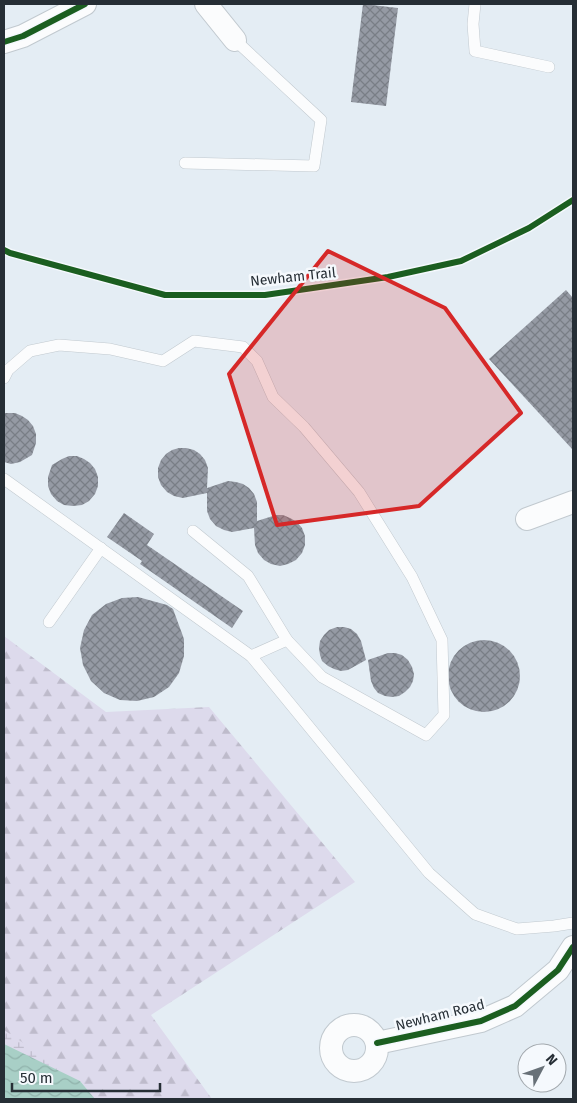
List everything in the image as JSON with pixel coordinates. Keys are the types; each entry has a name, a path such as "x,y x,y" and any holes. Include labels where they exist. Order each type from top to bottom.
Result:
{"street":[{"path":"4,42 23,36 85,4"},
{"path":"206,4 235,40"},
{"path":"527,519 573,502"},
{"name":"Newham Road","path":"377,1043 481,1021 515,1006 558,970 573,947"}],"lane":[{"path":"475,4 473,24 475,51 549,67"},
{"path":"185,163 314,166 321,120 235,40"},
{"path":"4,378 8,370 30,351 59,345 110,349 163,361 194,341 243,348 257,361 274,397 304,427 359,492 412,577 442,640 444,715 426,735 322,677 287,640 248,576 193,531"},
{"path":"4,479 250,656 429,873 475,914 517,929 573,923"},
{"path":"49,622 101,548"},
{"path":"250,656 287,640"}],"highlighted area":[{"path":"328,251 445,308 521,413 419,506 277,525 229,374"}],"green space":[{"path":"4,636 106,712 209,707 355,882 151,1015 212,1099 95,1099 80,1081 4,1044"},
{"path":"4,1030 80,1081 95,1099 4,1099"}],"water":[{"path":"4,1044 80,1081 95,1099 4,1099"}],"building":[{"path":"363,4 398,8 386,106 351,102"},
{"path":"566,290 573,298 573,450 489,359"},
{"path":"4,413 15,413 22,416 33,426 36,434 36,443 32,455 20,462 11,464 4,462"},
{"path":"179,448 194,450 205,460 208,468 207,488 228,481 243,484 249,488 257,502 257,521 276,515 283,515 297,522 305,536 305,545 302,553 296,560 280,566 271,564 258,553 255,545 254,528 232,532 216,526 210,519 207,511 207,493 183,498 167,492 161,485 158,477 158,468 166,454"},
{"path":"69,456 77,456 90,463 98,477 98,486 95,494 82,505 64,505 51,494 48,486 48,477 52,465"},
{"path":"124,513 154,534 147,545 243,611 232,628 140,564 142,561 107,537"},
{"path":"138,597 167,605 173,609 184,639 184,656 179,673 169,687 154,697 137,701 120,700 104,693 91,681 83,665 80,648 84,630 92,615 106,604 122,598"},
{"path":"337,627 351,629 357,634 366,660 348,670 341,671 328,666 322,661 320,655 320,641 329,630"},
{"path":"484,640 504,646 514,656 520,676 514,696 504,706 484,712 464,706 454,696 448,676 454,656 464,646"},
{"path":"388,653 402,655 408,660 414,674 410,687 399,696 385,696 378,693 371,681 368,660"}],"cycle path":[{"path":"4,42 23,36 85,4"},
{"name":"Newham Trail","path":"4,250 165,295 265,295 388,277 461,261 529,228 573,200"},
{"path":"377,1043 481,1021 515,1006 558,970 573,947"}]}
